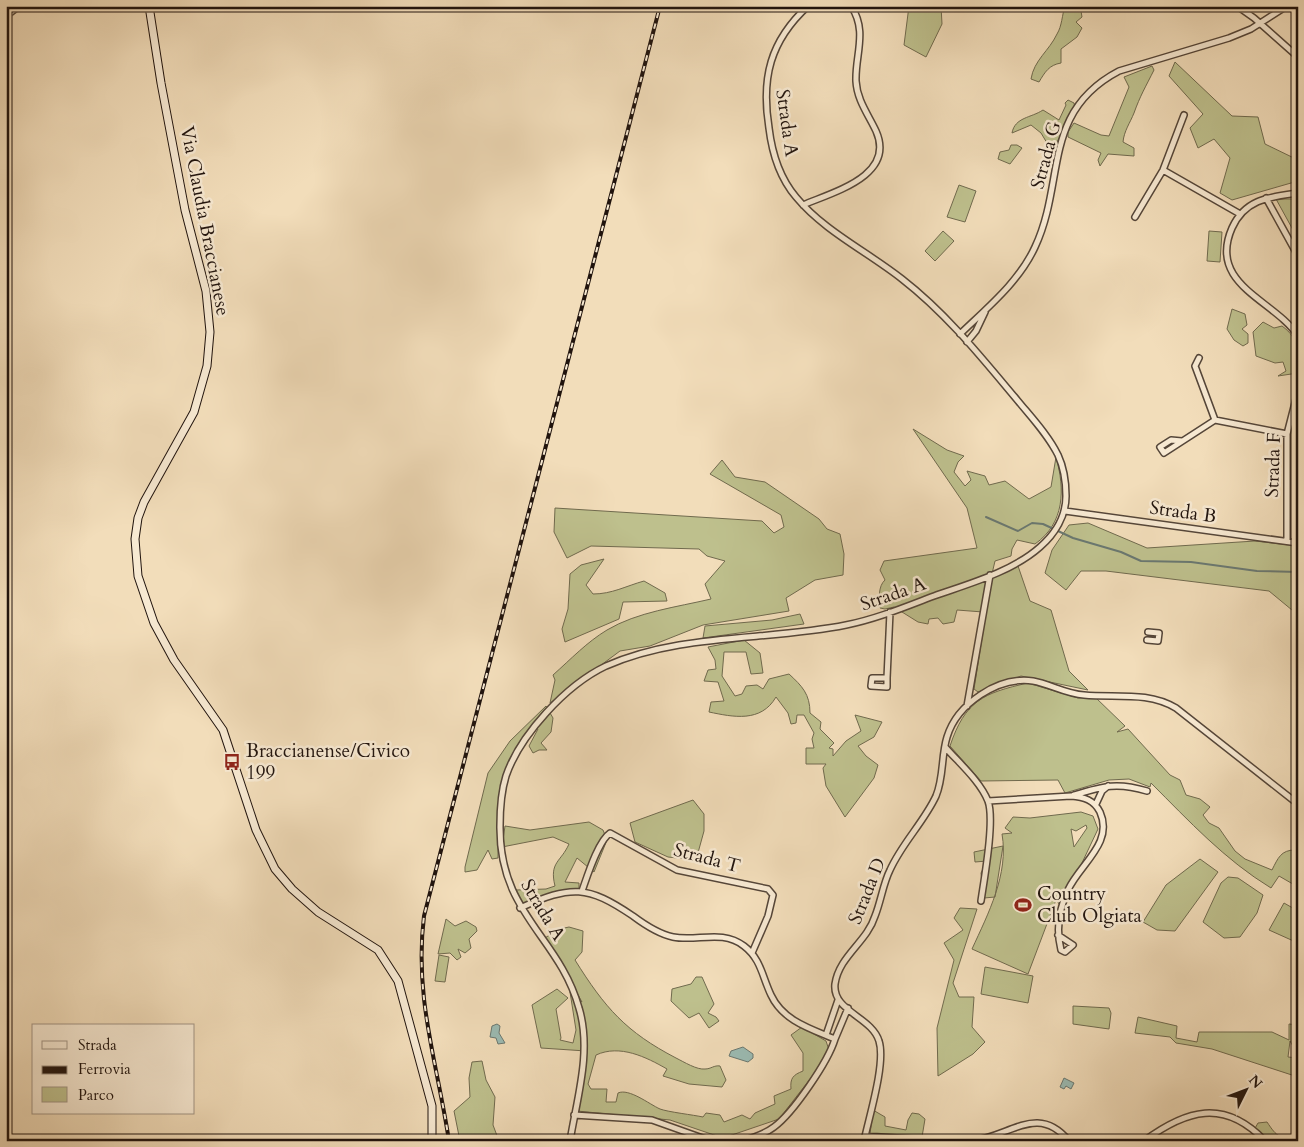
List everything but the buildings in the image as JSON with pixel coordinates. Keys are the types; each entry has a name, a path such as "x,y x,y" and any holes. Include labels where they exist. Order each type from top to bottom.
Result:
{"main road":[{"name":"Via Claudia Braccianese","path":"149,6 159,74 185,210 206,291 210,332 207,366 194,412 144,502 138,518 135,551 141,588 154,623 174,660 223,730 253,822 276,869 292,889 307,903 378,950 393,970 403,991 432,1106 432,1141"}],"street":[{"path":"6,16 19,6"},
{"name":"Strada A","path":"570,1141 584,1049 580,1010 565,973 520,908 507,880 500,852 500,817 503,788 512,762 529,735 572,688 602,668 648,652 719,640 822,629 860,622 890,612 990,575 1029,555 1043,544 1055,529 1065,511 1064,472 1055,450 1038,426 967,342 912,286 803,205 786,183 776,160 767,118 765,90 776,46 794,20 808,6"},
{"path":"803,205 862,178 874,165 880,151 878,137 861,103 857,88 860,31 857,16 851,6"},
{"path":"1237,6 1298,57"},
{"name":"Strada G","path":"960,334 986,309 1023,268 1036,246 1046,214 1061,138 1071,116 1086,95 1106,78 1126,68 1229,38 1260,24 1287,6"},
{"path":"1135,217 1163,170 1184,115"},
{"path":"1163,170 1240,214"},
{"path":"1298,193 1266,198 1250,203 1240,214 1230,232 1227,247 1228,260 1242,286 1298,336"},
{"path":"1266,198 1298,256"},
{"name":"Strada G","path":"967,342 976,331 986,309"},
{"path":"1200,358 1195,366 1215,420"},
{"name":"Strada F","path":"1287,541 1287,434 1298,391"},
{"path":"1182,441 1215,420 1287,434"},
{"name":"Strada B","path":"1065,511 1298,543"},
{"name":"Strada D","path":"967,706 990,575"},
{"path":"887,678 890,612"},
{"path":"1147,640 1158,641 1159,633 1148,632"},
{"name":"Strada D","path":"838,1000 835,983 840,968 870,929 889,871 936,796 942,774 945,747 952,725 967,706 979,696 998,687 1024,680 1082,695 1135,696 1157,700 1176,708 1298,804"},
{"path":"945,747 978,786 988,801 990,816 981,901"},
{"path":"988,801 1025,801 1071,796 1110,785 1126,784 1147,791"},
{"path":"1096,804 1100,789"},
{"path":"1058,935 1059,920 1068,890 1097,848 1102,836 1104,821 1096,804 1082,797 1071,796"},
{"name":"Strada T","path":"582,891 591,866 610,832 678,870 768,889 773,895 770,910 752,953"},
{"path":"520,908 546,898 582,891 606,899 643,923 666,935 685,938 724,937 740,943 752,953 762,968 771,995 781,1008 796,1022 835,1039"},
{"path":"826,1035 838,1000 873,1029 879,1040 882,1051 865,1138 944,1141"},
{"path":"742,1141 771,1130 783,1119 825,1064 848,1008"},
{"path":"1144,1141 1177,1119 1210,1114 1236,1119 1249,1126 1265,1141"},
{"path":"574,1115 644,1118 662,1122 712,1141"},
{"path":"970,1141 994,1137 1037,1122 1051,1125 1069,1141"}],"green space":[{"path":"909,6 941,6 942,24 926,57 904,45"},
{"path":"1065,6 1088,6 1081,11 1082,17 1076,22 1082,28 1077,37 1061,49 1061,63 1050,67 1039,82 1031,79 1035,66 1059,31"},
{"path":"1088,6 1107,6 1092,8"},
{"path":"1175,62 1232,116 1258,117 1265,144 1298,160 1298,181 1232,200 1220,193 1230,158 1214,139 1198,148 1190,128 1203,114 1169,76"},
{"path":"1152,66 1154,70 1141,96 1123,142 1134,148 1134,156 1108,154 1100,166 1098,160 1101,153 1068,137 1068,132 1074,123 1101,135 1109,136 1129,87 1124,77"},
{"path":"1068,100 1074,103 1075,108 1057,142 1047,143 1041,133 1031,125 1012,133 1016,124 1024,118 1043,110 1059,120 1066,105 1065,103"},
{"path":"1011,145 1017,145 1022,148 1010,164 998,159 1000,152 1009,150"},
{"path":"959,185 976,191 965,222 947,217"},
{"path":"1276,199 1294,199 1298,206 1298,239"},
{"path":"943,231 954,241 935,261 925,251"},
{"path":"1209,231 1222,232 1220,262 1207,261"},
{"path":"1232,309 1245,314 1247,325 1242,329 1248,334 1248,343 1243,346 1234,340 1227,329"},
{"path":"1263,322 1274,328 1282,326 1292,336 1297,347 1298,373 1278,376 1286,371 1283,362 1275,363 1256,356 1253,332"},
{"path":"913,429 947,450 964,456 958,462 954,472 965,486 971,480 967,471 985,476 989,485 1005,481 1029,499 1051,487 1056,457 1059,469 1061,481 1060,505 1052,526 1045,536 1035,544 1017,540 1012,549 1011,556 995,561 983,612 957,610 954,622 943,624 938,618 929,619 928,624 918,622 894,607 880,608 880,589 885,580 880,570 884,561 977,548 967,508"},
{"path":"722,460 735,477 765,482 819,519 827,529 840,534 844,554 843,575 815,580 786,598 789,611 703,625 650,646 620,651 550,703 555,680 553,675 586,645 607,630 631,619 711,599 705,584 725,561 707,556 699,549 591,546 567,558 554,532 555,508 762,521 774,533 784,527 781,515 710,474"},
{"path":"1088,523 1147,548 1255,541 1298,546 1298,615 1269,591 1106,571 1081,571 1066,590 1045,573 1052,550 1069,525"},
{"path":"604,559 586,585 593,594 613,591 644,581 665,593 667,601 623,602 619,619 565,642 562,629 568,609 570,574 581,565"},
{"path":"1017,563 1030,601 1051,610 1069,671 1088,690 1021,676 978,692 974,689 992,574"},
{"path":"800,614 804,624 703,638 705,626 772,620"},
{"path":"744,640 760,653 763,673 751,674 746,652 724,652 722,676 735,696 742,694 746,686 757,685 763,689 769,679 789,674 798,682 807,695 810,713 821,722 820,729 834,743 829,748 833,749 833,756 846,741 861,731 855,715 882,722 874,737 858,746 866,756 878,765 874,778 845,817 826,786 823,768 826,764 806,764 806,748 814,748 812,739 814,733 804,715 797,715 796,723 791,724 788,713 776,697 763,711 755,714 737,716 709,712 711,702 724,701 718,682 704,681 708,670 716,669 715,660 708,647"},
{"path":"1028,683 1078,698 1095,697 1125,726 1117,732 1128,729 1170,775 1180,780 1186,795 1200,799 1210,807 1203,815 1209,823 1219,828 1235,851 1245,859 1272,870 1283,853 1295,850 1298,846 1298,887 1279,876 1271,888 1254,877 1208,839 1151,783 1150,787 1129,779 1109,780 1065,793 1058,780 981,781 950,746 956,731 969,709 978,701 999,691"},
{"path":"546,706 553,718 551,732 541,743 547,750 539,750 533,753 529,746 538,729 533,727 517,751 514,763 505,775 498,825 498,858 492,859 488,850 477,870 465,872 488,773 510,741"},
{"path":"693,800 704,814 704,831 696,860 668,857 635,842 630,823"},
{"name":"Country Club Olgiata","path":"1081,812 1093,816 1098,829 1081,865 1069,883 1060,905 1056,900 1028,974 972,949 1000,879 1003,864 1002,834 1012,833 1005,828 1013,817 1030,818","holes":["1086,825 1087,828 1074,847 1071,829 1076,831"]},
{"path":"589,822 603,830 607,840 594,872 577,858 565,882 579,883 579,889 523,905 516,890 546,889 555,886 555,867 569,844 553,837 502,847 505,826 530,830"},
{"path":"1003,846 995,897 984,898 981,873 987,861 975,862 974,852"},
{"path":"1200,859 1218,872 1175,931 1157,930 1143,922 1166,885"},
{"path":"1228,877 1238,878 1263,895 1257,913 1240,937 1224,938 1203,922 1221,883"},
{"path":"1284,903 1298,911 1298,943 1269,930"},
{"path":"960,908 977,909 953,983 959,997 974,997 972,1027 985,1042 973,1054 938,1076 937,1028 954,960 944,943 963,930 954,918"},
{"path":"446,919 455,926 466,921 476,927 477,931 469,939 471,948 465,953 458,949 461,957 457,960 450,953 438,954"},
{"path":"569,927 583,931 582,952 575,960 596,992 618,1017 643,1038 691,1065 702,1069 720,1066 726,1080 722,1087 689,1084 663,1076 667,1069 642,1056 623,1051 605,1052 596,1055 588,1084 591,1089 607,1089 606,1102 616,1102 618,1093 623,1092 660,1109 669,1111 703,1117 706,1113 720,1115 724,1122 742,1115 750,1119 755,1113 775,1104 774,1096 791,1089 793,1077 803,1071 803,1053 791,1035 802,1027 826,1041 829,1050 821,1065 779,1119 723,1138 670,1120 577,1111 586,1051 541,1048 532,1005 557,989 568,998 556,1009 560,1040 573,1043 576,1030 570,992 582,1002 555,954 543,939 560,929"},
{"path":"439,955 449,957 445,982 435,981"},
{"path":"985,967 1033,976 1028,1003 981,994"},
{"path":"696,977 702,977 714,1004 708,1013 719,1021 709,1028 699,1013 689,1018 671,1001 672,989 691,984"},
{"path":"1073,1006 1109,1008 1111,1013 1109,1029 1073,1024"},
{"path":"1138,1017 1177,1026 1176,1038 1197,1042 1199,1032 1272,1032 1289,1040 1289,1024 1298,1025 1298,1055 1290,1041 1288,1057 1298,1058 1298,1077 1212,1049 1176,1043 1170,1037 1135,1033"},
{"path":"482,1061 486,1080 495,1097 493,1125 499,1141 460,1141 454,1111 470,1097 469,1078 472,1062"},
{"path":"873,1110 885,1117 885,1126 906,1130 912,1113 919,1114 925,1119 922,1137 870,1134"},
{"path":"1267,1122 1276,1134 1283,1137 1298,1135 1298,1141 1268,1141 1254,1130 1258,1123"}],"water":[{"path":"497,1024 500,1026 499,1033 505,1043 498,1044 496,1038 490,1037 492,1026"},
{"path":"743,1047 753,1054 753,1058 748,1062 729,1056 731,1051"},
{"path":"1064,1078 1074,1083 1071,1089 1066,1086 1064,1089 1060,1087"}],"waterway":[{"path":"986,517 1018,531 1032,523 1043,524 1073,538 1121,552 1141,561 1191,562 1257,571 1298,572"}],"railway":[{"path":"449,1141 424,1002 422,974 424,916 660,6"}],"place":[{"name":"Braccianense/Civico 199","path":"232,762"},
{"name":"Country Club Olgiata","path":"1023,905"}]}
